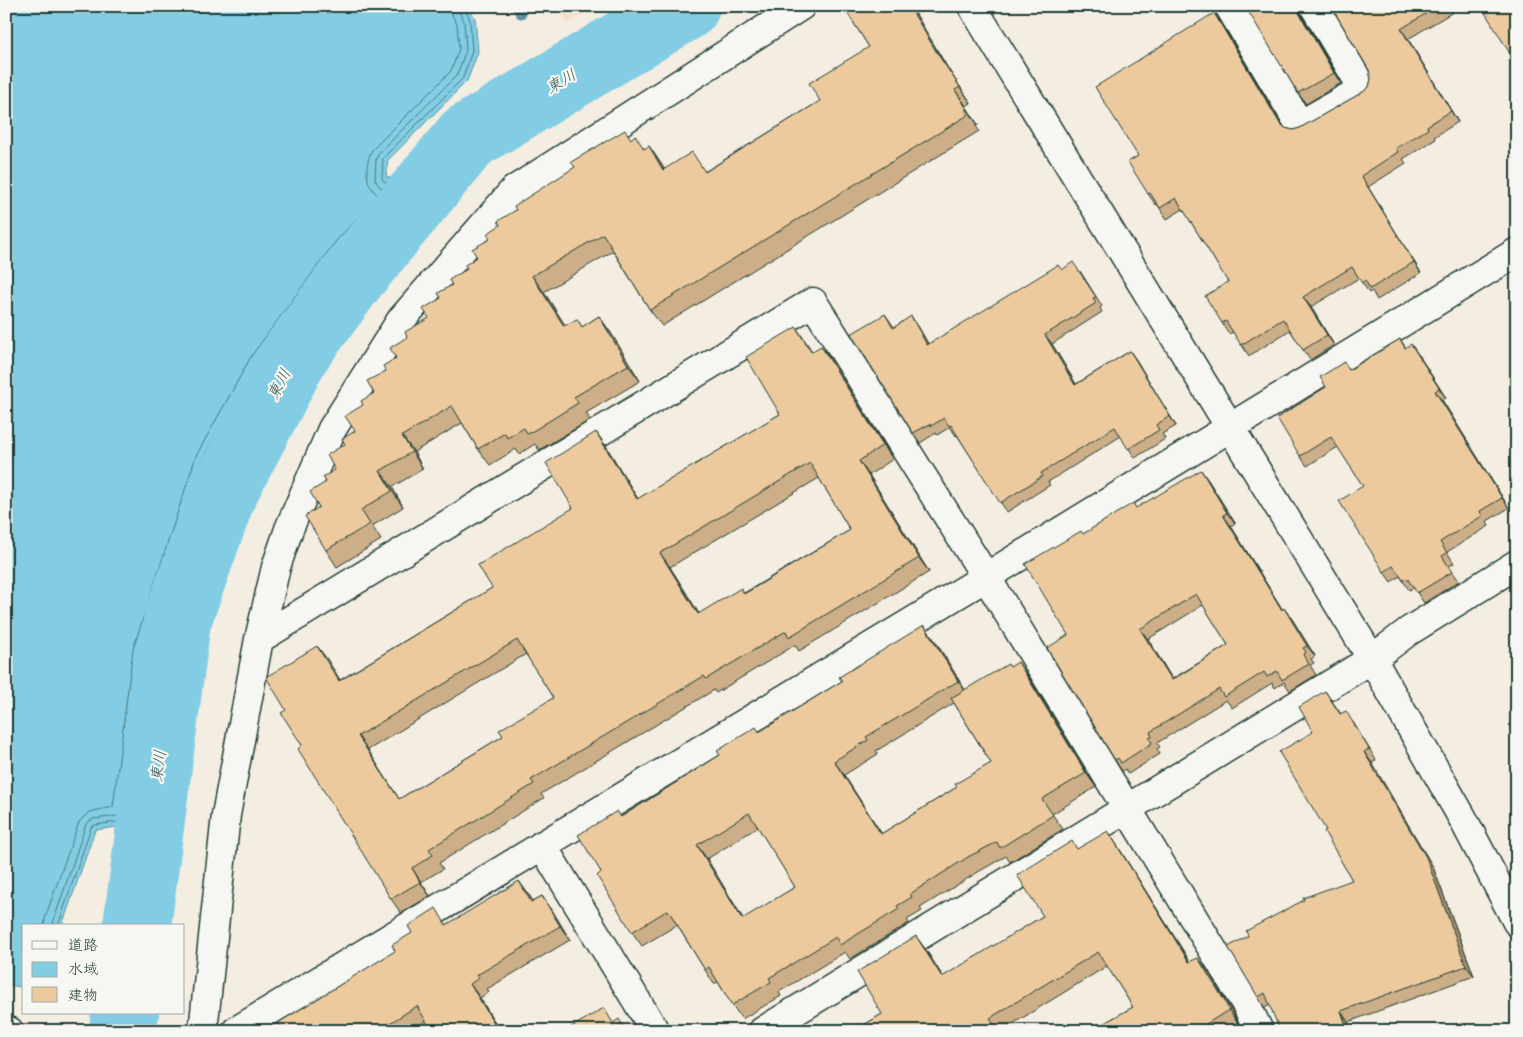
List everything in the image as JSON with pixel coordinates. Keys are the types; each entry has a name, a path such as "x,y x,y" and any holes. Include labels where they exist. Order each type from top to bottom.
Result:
{"street":[{"path":"203,1031 226,815 259,639 276,566 289,529 332,429 401,320 514,190 802,6"},
{"path":"972,6 1372,659 1462,817 1517,922"},
{"path":"1229,6 1300,125 1363,89 1314,6"},
{"path":"236,1031 986,577 1517,252"},
{"path":"259,639 814,302 986,577 1247,1006 1259,1031"},
{"path":"763,1031 1372,659 1410,631 1517,564"},
{"path":"542,845 655,1031"}],"shaded area":[{"path":"557,6 597,6 568,24"}],"water":[{"path":"6,6 468,6 475,18 478,52 467,81 388,160 386,177 415,184 351,253 267,366 214,462 151,654 130,825 95,830 63,924 22,924 22,987 6,985"}],"building":[{"path":"843,6 909,6 960,87 955,90 967,109 965,110 968,115 650,310 603,234 532,276 564,326 577,319 582,327 599,316 628,365 574,397 578,403 528,434 524,428 507,438 505,433 478,449 452,406 402,436 412,452 380,471 392,491 361,510 370,524 326,550 305,516 319,507 310,492 326,482 323,477 335,470 327,455 345,444 342,439 355,431 345,416 363,405 361,401 374,393 367,381 386,371 383,366 396,358 390,348 407,337 405,332 429,318 423,309 441,298 438,293 452,285 449,280 467,269 465,265 477,257 472,249 490,239 487,234 500,225 498,221 516,210 514,206 575,167 571,162 625,130 631,139 635,135 644,149 649,146 663,170 692,152 705,172 820,101 809,83 869,47"},
{"path":"1245,6 1295,6 1334,73 1298,93"},
{"path":"1331,6 1438,6 1401,29 1451,111 1427,126 1428,129 1396,148 1398,152 1361,176 1414,262 1370,289 1365,280 1362,283 1352,267 1303,297 1327,335 1303,350 1283,319 1241,345 1226,321 1222,323 1205,296 1228,282 1176,198 1160,208 1150,193 1148,194 1128,162 1138,156 1095,87 1214,13 1279,122 1285,128 1293,130 1300,128 1369,87 1371,79 1369,70"},
{"path":"1481,6 1517,6 1517,65"},
{"path":"1073,262 1096,297 1093,298 1096,303 1045,335 1075,385 1130,351 1170,416 1156,425 1159,430 1128,449 1115,427 1041,473 1043,476 1000,503 951,425 949,426 944,418 931,426 930,424 913,433 851,334 885,314 893,328 911,316 927,345 1058,265 1062,270"},
{"path":"796,327 811,352 821,346 883,445 859,461 919,558 789,637 786,631 706,679 704,676 531,780 534,784 429,849 433,855 412,868 420,882 391,899 298,749 302,745 281,713 286,710 266,677 317,646 339,681 492,588 478,565 573,508 546,463 596,432 637,499 780,414 746,357","holes":["810,463 850,530 744,594 741,588 698,614 660,553","517,640 553,698 499,730 503,736 399,799 358,736"]},
{"path":"1400,339 1405,348 1411,344 1439,388 1435,391 1502,498 1480,511 1482,516 1440,542 1447,553 1442,556 1452,572 1417,593 1407,578 1403,580 1393,566 1384,572 1339,501 1363,486 1331,437 1300,456 1277,418 1326,387 1320,377 1344,362 1349,370"},
{"path":"1201,470 1227,513 1223,515 1282,610 1284,608 1307,646 1303,648 1306,652 1303,655 1309,664 1282,680 1277,671 1267,677 1264,672 1224,697 1219,689 1150,732 1152,737 1149,738 1152,743 1121,763 1118,758 1115,760 1047,648 1068,635 1025,564 1081,531 1083,534 1133,503 1136,508","holes":["1196,594 1228,645 1172,680 1140,629"]},
{"path":"924,625 958,681 866,737 868,740 834,761 881,834 957,787 955,784 991,763 951,698 1008,664 1010,667 1018,662 1086,773 1042,799 1053,815 1000,848 997,842 968,857 910,894 912,897 897,906 899,909 840,945 836,937 769,978 771,982 732,1005 709,967 705,970 668,910 632,932 597,876 601,872 578,835 617,811 621,817 720,755 717,751 756,727 759,732 842,681 839,677","holes":["749,813 795,887 742,919 697,845"]},
{"path":"1325,691 1340,714 1346,711 1369,749 1364,752 1426,857 1466,966 1341,1011 1348,1031 1280,1031 1265,993 1258,997 1228,947 1248,936 1246,931 1304,900 1303,898 1352,880 1324,831 1326,830 1279,752 1313,732 1299,707"},
{"path":"1108,831 1189,962 1198,958 1229,1010 1201,1027 1203,1031 1090,1031 1133,1007 1098,952 990,1018 998,1031 854,1031 882,1014 857,972 916,936 942,977 1043,916 1017,875 1072,841 1077,849"},
{"path":"519,881 531,902 542,896 560,926 477,975 479,978 470,984 499,1031 432,1031 417,1006 377,1031 283,1031 278,1023 395,951 392,945 412,933 408,926 436,908 446,925"},
{"path":"604,1008 613,1023 619,1019 626,1031 565,1031"}],"waterway":[{"path":"517,6 521,13"},
{"name":"東川","path":"137,924 177,621 222,495 296,353 353,276 468,137 686,6"},
{"name":"東川","path":"123,1031 125,1014"}]}
